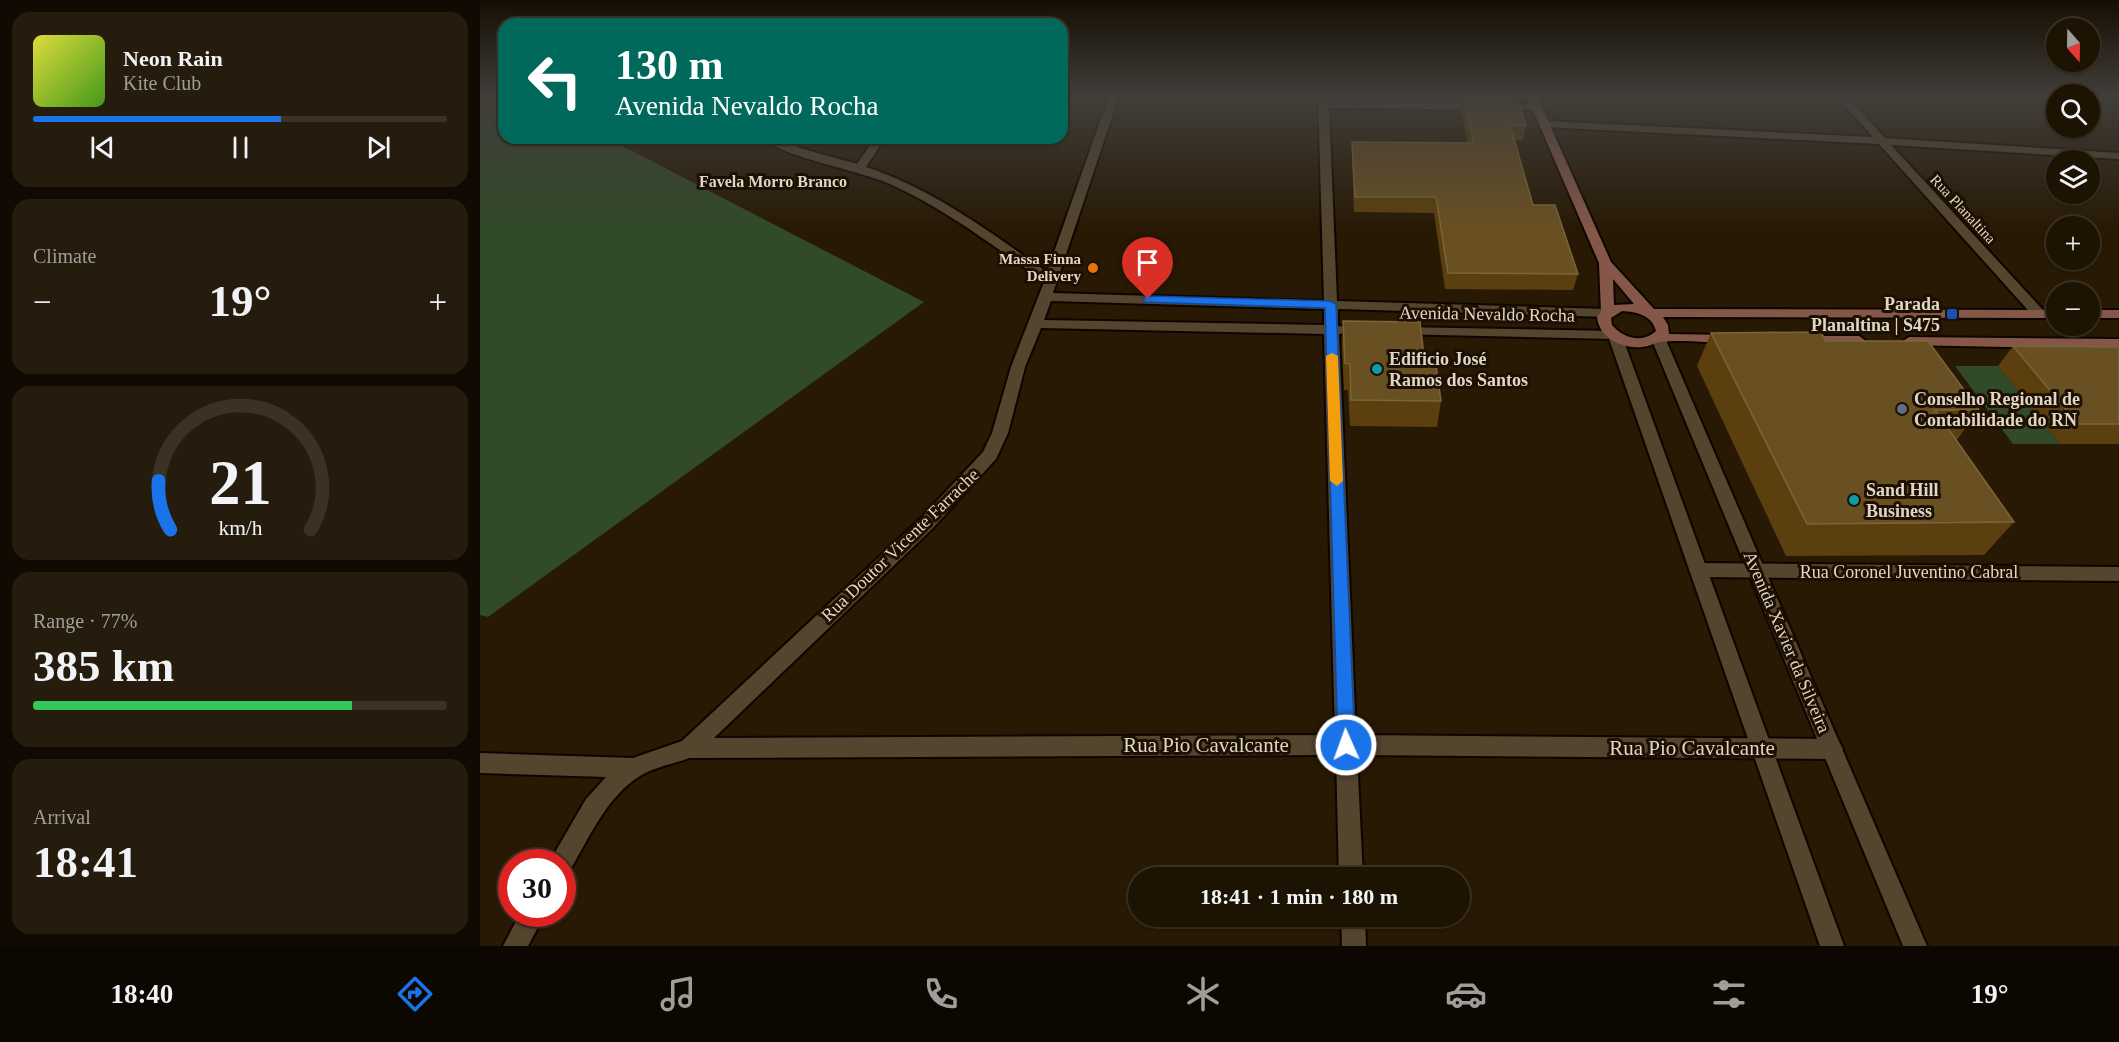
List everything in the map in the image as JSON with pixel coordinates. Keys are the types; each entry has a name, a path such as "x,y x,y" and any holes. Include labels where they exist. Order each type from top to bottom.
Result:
{"main road":[{"path":"1551,140 1605,263 1663,326 1663,332 1659,338"},
{"path":"1605,263 1608,312 1603,321 1614,336 1638,343 1659,338 1742,340"},
{"path":"1608,312 1622,307 1650,313 2046,315"},
{"path":"2100,314 2119,314"},
{"path":"1790,340 1873,341"},
{"path":"1897,342 2119,344"}],"street":[{"name":"Rua Doutor Vicente Farrache","path":"570,849 594,807 613,785 633,768 689,748 972,477 990,455 999,433 1018,367 1036,324 1049,279 1098,140"},
{"path":"1324,140 1351,867"},
{"path":"1863,140 2119,156"},
{"name":"Rua Planaltina","path":"1880,141 2039,315"},
{"path":"783,144 818,158 860,167 896,181 934,203 1049,279"},
{"path":"860,167 876,144"},
{"name":"Avenida Nevaldo Rocha","path":"1044,297 1608,312"},
{"path":"1036,324 1354,331"},
{"name":"Avenida Nevaldo Rocha","path":"1388,331 1614,336"},
{"path":"1614,336 1832,946"},
{"name":"Avenida Xavier da Silveira","path":"1659,338 1915,946"},
{"name":"Rua Coronel Juventino Cabral","path":"1698,570 2119,574"},
{"name":"Rua Pio Cavalcante","path":"689,748 1346,745 1832,749"},
{"path":"480,763 633,768"},
{"path":"515,946 526,927"},
{"path":"1353,927 1354,946"}],"green space":[{"path":"480,140 498,140 498,144 619,144 924,302 488,617 480,615"},
{"path":"1955,366 1998,366 2060,444 2013,444"}],"building":[{"path":"1473,140 1514,140 1533,205 1555,205 1578,274 1448,273 1436,197 1355,197 1352,142 1474,143"},
{"path":"1343,321 1420,322 1425,365 1436,365 1441,401 1351,400 1350,364 1345,363"},
{"path":"1821,332 1826,341 1928,341 1979,410 1935,410 2014,522 1807,524 1711,333"},
{"path":"2013,346 2119,347 2119,424 2078,424"}],"slow traffic":[{"path":"1332,356 1337,481"}],"place":[{"name":"Massa Finna Delivery","path":"1093,268"},
{"name":"Parada Planaltina | S475","path":"1952,314"},
{"name":"Edificio José Ramos dos Santos","path":"1377,369"},
{"name":"Conselho Regional de Contabilidade do RN","path":"1902,409"},
{"name":"Sand Hill Business","path":"1854,500"}],"district":[{"name":"Favela Morro Branco","path":"773,181"}],"route":[{"path":"1148,299 1330,304 1346,745"}]}
